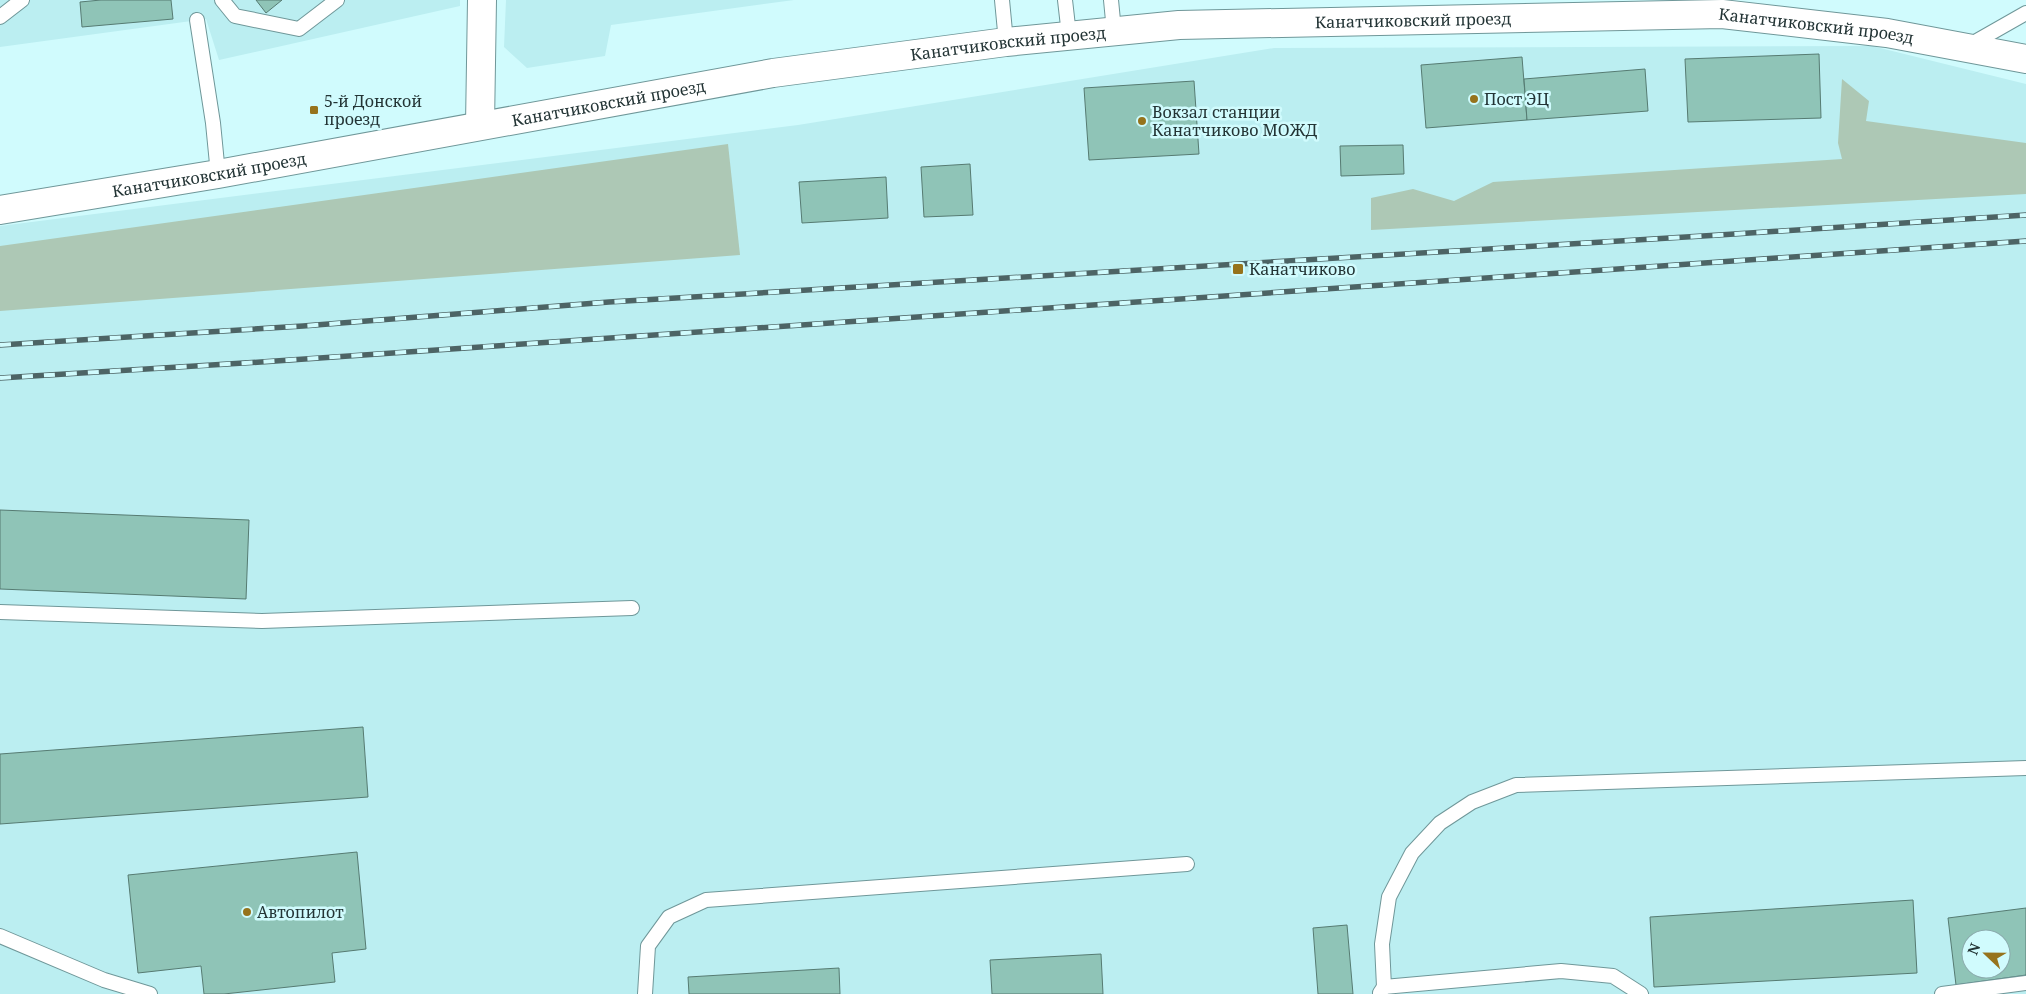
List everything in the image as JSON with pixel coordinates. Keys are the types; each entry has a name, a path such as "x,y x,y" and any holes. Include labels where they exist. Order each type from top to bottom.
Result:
{"street":[{"path":"480,125 482,0"},
{"name":"Канатчиковский проезд","path":"0,210 218,174 774,73 1006,42 1178,24 1722,14 1887,33 2026,59"}],"lane":[{"path":"0,17 22,0"},
{"path":"222,0 235,16 299,29 337,0"},
{"path":"1002,0 1006,42"},
{"path":"1065,0 1069,35"},
{"path":"1111,0 1114,31"},
{"path":"1964,48 2026,13"},
{"path":"197,20 213,123 218,174"},
{"path":"0,612 262,621 632,608"},
{"path":"1641,994 1613,976 1561,971 1381,991 1382,944 1389,897 1412,854 1440,823 1472,802 1516,785 2026,768"},
{"path":"645,994 648,946 668,918 706,900 1188,864"},
{"path":"0,936 104,980 150,994"},
{"path":"1942,994 2026,983"}],"shaded area":[{"path":"0,0 460,0 460,6 219,60 206,19 0,47"},
{"path":"506,0 794,0 611,25 605,56 527,68 504,47"},
{"path":"1872,46 2026,84 2026,994 0,994 0,226 798,125 1274,48"}],"green space":[{"path":"1842,79 1869,101 1866,121 2026,143 2026,194 1371,230 1371,198 1413,189 1454,201 1493,182 1842,159 1838,143"},
{"path":"728,144 740,255 0,311 0,246"}],"building":[{"path":"101,0 171,0 173,19 82,27 80,2"},
{"path":"256,0 282,0 266,13"},
{"path":"1819,54 1821,118 1688,122 1685,59"},
{"name":"Пост ЭЦ","path":"1522,57 1527,120 1426,128 1421,65"},
{"path":"1645,69 1648,111 1527,120 1524,79"},
{"name":"Вокзал станции Канатчиково МОЖД","path":"1194,81 1199,154 1089,160 1084,88"},
{"path":"1403,145 1404,174 1341,176 1340,146"},
{"path":"970,164 973,215 924,217 921,167"},
{"path":"886,177 888,218 802,223 799,182"},
{"path":"0,510 249,520 246,599 0,589"},
{"path":"363,727 368,797 0,824 0,754"},
{"name":"Автопилот","path":"357,852 366,949 332,953 335,982 224,994 204,994 201,966 138,973 128,875"},
{"path":"1913,900 1917,973 1654,987 1650,917"},
{"path":"2026,908 2026,975 2011,977 2011,929 1961,929 1961,979 1998,979 1956,985 1948,918"},
{"path":"1347,925 1353,994 1318,994 1313,928"},
{"path":"1101,954 1103,994 992,994 990,960"},
{"path":"839,968 840,994 689,994 688,977"}],"railway":[{"path":"0,345 303,326 609,302 2026,215"},
{"path":"0,378 261,362 2026,241"}],"place":[{"name":"Пост ЭЦ","path":"1474,99"},
{"name":"5-й Донской проезд","path":"314,110"},
{"name":"Вокзал станции Канатчиково МОЖД","path":"1142,121"},
{"name":"Канатчиково","path":"1238,269"},
{"name":"Автопилот","path":"247,912"}]}
